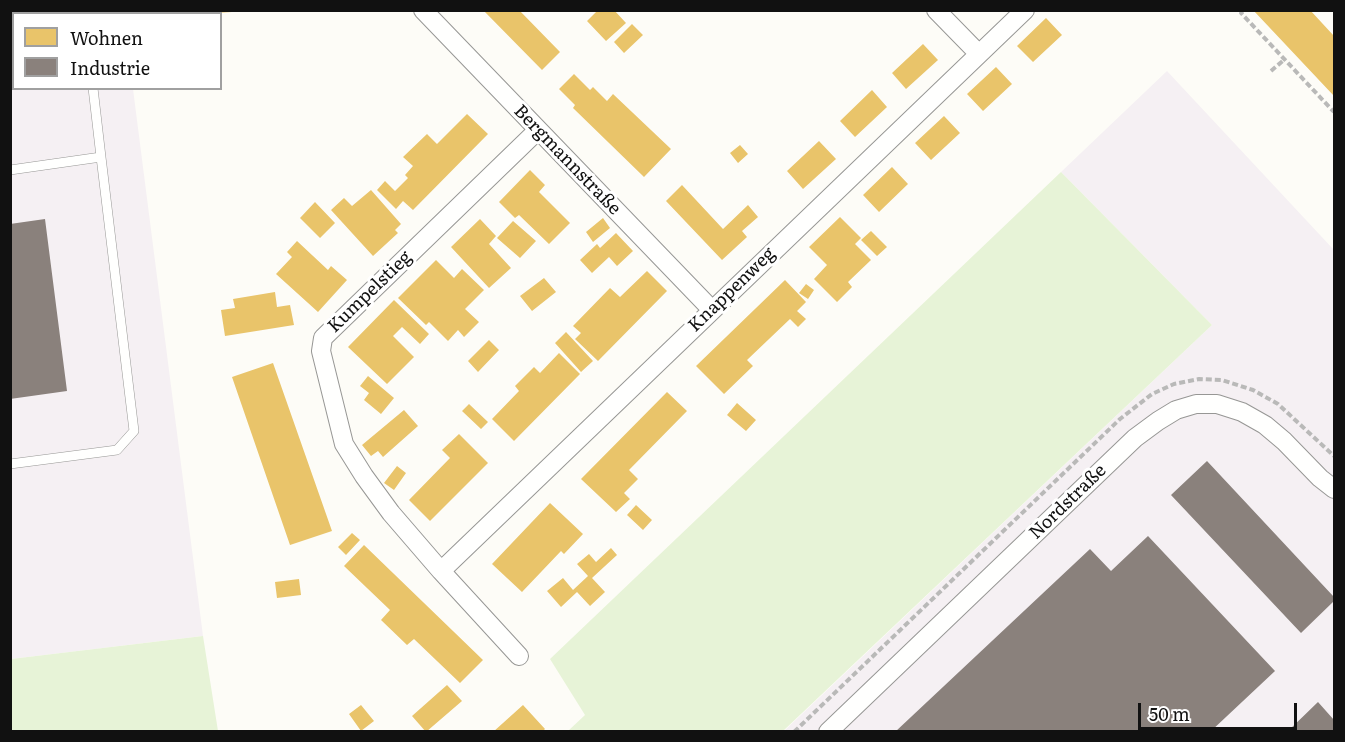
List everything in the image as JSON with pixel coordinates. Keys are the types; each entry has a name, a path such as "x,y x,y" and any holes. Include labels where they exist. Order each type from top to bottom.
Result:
{"street":[{"name":"Bergmannstraße","path":"423,10 711,309"},
{"path":"936,10 979,54"},
{"name":"Knappenweg","path":"441,571 711,309 1025,10"},
{"name":"Kumpelstieg","path":"519,656 391,513 364,476 344,444 321,351 323,338 538,129"},
{"name":"Nordstraße","path":"828,732 1135,438 1176,410 1196,404 1217,404 1242,412 1265,425 1320,478 1335,489"}],"lane":[{"path":"10,464 117,450 134,431 93,90"},
{"path":"10,170 101,157"}],"path":[{"path":"1243,10 1241,13 1335,112"},
{"path":"1271,71 1285,59"}],"shaded area":[{"path":"10,11 123,11 12,12 12,90 133,90 203,636 11,659"},
{"path":"1167,71 1334,250 1334,731 783,732 1212,325 1061,172"}],"green space":[{"path":"1061,172 1212,325 783,731 568,731 585,715 550,659"},
{"path":"203,636 218,731 11,731 11,659"}],"building: Wohnen":[{"path":"198,10 232,10 232,12 198,12"},
{"path":"483,10 519,10 560,52 542,70"},
{"path":"598,10 614,10 626,23 606,41 587,21"},
{"path":"1253,10 1310,10 1334,36 1334,96"},
{"path":"1046,18 1062,35 1033,62 1017,46"},
{"path":"632,24 643,35 624,53 614,42"},
{"path":"923,44 938,60 906,89 892,73"},
{"path":"996,67 1012,84 983,111 967,94"},
{"path":"574,74 590,90 593,87 607,101 613,94 671,149 644,177 573,108 575,105 559,89"},
{"path":"872,90 887,107 855,137 840,121"},
{"path":"467,114 488,134 413,210 403,201 396,209 377,190 385,181 395,191 408,178 405,175 413,166 403,157 427,134 437,144"},
{"path":"944,116 960,133 931,160 915,143"},
{"path":"819,141 836,159 803,189 787,171"},
{"path":"740,145 748,154 738,163 730,153"},
{"path":"892,167 908,184 879,212 863,195"},
{"path":"530,170 545,185 539,192 570,223 549,244 519,215 515,218 499,202"},
{"path":"682,185 723,229 748,205 758,217 742,231 747,237 722,260 666,201"},
{"path":"371,190 401,224 395,230 398,233 373,256 331,210 344,198 352,206"},
{"path":"315,202 335,223 320,238 300,218"},
{"path":"840,217 861,238 855,244 871,260 848,282 852,287 837,302 814,279 827,265 809,247"},
{"path":"603,218 610,228 593,242 586,232"},
{"path":"480,219 496,236 489,244 511,268 489,288 451,247"},
{"path":"513,221 536,241 520,258 497,238"},
{"path":"871,231 887,247 877,256 861,240"},
{"path":"616,233 633,251 617,266 609,257 592,273 580,260 597,244 600,248"},
{"path":"297,241 328,270 331,266 347,280 318,312 276,274 292,257 287,252"},
{"path":"436,260 454,278 462,269 484,290 465,309 479,322 464,337 458,330 448,341 429,322 426,325 398,298"},
{"path":"647,271 667,291 598,361 575,339 581,333 573,326 610,288 620,297"},
{"path":"544,278 556,292 532,311 520,296"},
{"path":"785,280 806,302 797,311 806,319 798,327 790,319 747,360 753,366 724,394 696,366"},
{"path":"806,284 814,290 808,299 799,293"},
{"path":"275,292 277,307 290,305 294,325 225,336 221,310 235,308 233,299"},
{"path":"394,300 429,334 420,344 402,327 393,336 414,357 387,384 348,347"},
{"path":"566,332 593,361 581,372 555,343"},
{"path":"489,340 499,350 478,372 468,361"},
{"path":"559,353 580,374 514,441 492,419 519,391 515,386 534,367 540,373"},
{"path":"273,363 332,531 290,545 232,377"},
{"path":"368,376 394,398 381,414 364,400 369,393 360,386"},
{"path":"667,392 687,411 629,470 638,479 624,493 630,499 616,512 581,479"},
{"path":"737,403 756,420 746,431 727,415"},
{"path":"469,404 488,422 481,429 462,411"},
{"path":"404,410 418,426 383,457 378,451 371,456 362,445"},
{"path":"459,434 488,463 430,521 409,500 450,458 442,450"},
{"path":"397,466 406,473 394,490 384,483"},
{"path":"550,503 583,534 564,554 561,551 522,592 492,564"},
{"path":"636,505 652,520 643,530 627,515"},
{"path":"352,533 360,540 346,555 338,547"},
{"path":"364,545 483,660 460,683 414,639 407,645 381,620 390,610 344,566"},
{"path":"611,548 617,555 592,578 605,592 590,606 577,592 561,607 547,591 563,578 573,590 588,576 577,564 589,554 596,562"},
{"path":"299,579 301,595 277,598 275,582"},
{"path":"447,685 462,701 426,732 412,716"},
{"path":"361,705 374,721 361,731 349,714"},
{"path":"523,705 545,729 542,732 493,732"}],"building: Industrie":[{"path":"45,219 67,391 10,399 10,224"},
{"path":"1207,461 1334,597 1334,601 1301,633 1171,495"},
{"path":"1148,536 1275,671 1210,732 895,732 1090,549 1111,571"},
{"path":"1318,702 1334,720 1334,732 1287,732"}]}
